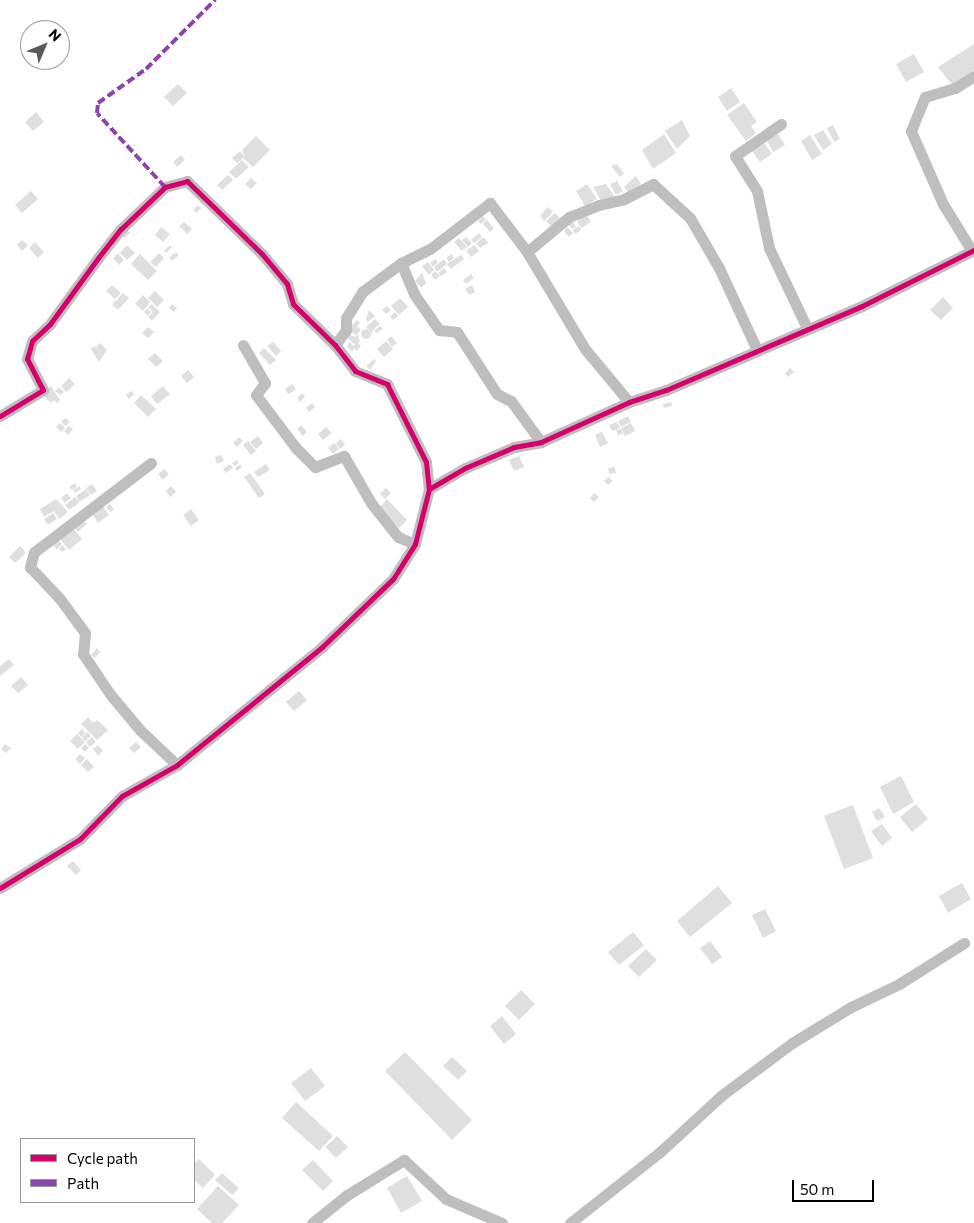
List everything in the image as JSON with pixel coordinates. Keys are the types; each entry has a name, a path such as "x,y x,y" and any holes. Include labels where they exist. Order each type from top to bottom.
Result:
{"street":[{"path":"429,489 465,468 514,448 542,442 629,402 666,390 888,294 973,250 943,204 912,131 925,97 955,88 974,76"},
{"path":"781,124 735,156 757,191 769,248 806,328"},
{"path":"0,416 43,390 27,359 32,341 55,318 104,250 121,229 165,187 187,181 262,254 287,284 294,304 334,345 355,371 387,384 426,462 429,489 415,544 393,579 329,641 177,765 122,796 80,840 0,888"},
{"path":"527,252 569,217 599,205 624,199 653,184 690,218 719,268 757,350"},
{"path":"334,345 346,330 346,318 362,292 401,263 430,249 490,203 527,252 585,348 629,402"},
{"path":"401,263 414,294 439,330 457,332 497,394 511,401 542,442"},
{"path":"243,345 265,383 256,395 296,448 315,467 344,456 371,503 398,537 415,544"},
{"path":"151,463 34,552 30,568 60,599 84,633 83,654 110,694 140,730 177,765"},
{"path":"570,1223 660,1152 722,1095 792,1043 851,1007 899,984 964,943"},
{"path":"312,1223 347,1195 404,1160 446,1199 502,1223"}],"building":[{"path":"974,44 974,71 952,85 938,67"},
{"path":"914,54 924,72 906,82 896,64"},
{"path":"178,84 187,93 173,106 164,97"},
{"path":"731,88 740,102 727,111 718,97"},
{"path":"744,103 757,122 751,126 756,133 746,141 727,115"},
{"path":"36,112 44,122 33,131 25,122"},
{"path":"682,120 690,136 677,149 665,131"},
{"path":"833,125 840,139 834,142 827,128"},
{"path":"823,130 832,144 823,150 814,135"},
{"path":"664,134 676,153 653,169 642,150"},
{"path":"778,134 785,145 773,152 767,141"},
{"path":"810,135 822,154 812,160 801,141"},
{"path":"256,136 270,150 253,167 243,158 237,163 232,158 240,151 245,157 242,150"},
{"path":"764,143 772,154 760,162 752,151"},
{"path":"181,155 185,160 177,167 173,162"},
{"path":"242,160 249,167 236,179 229,172"},
{"path":"617,164 624,174 620,177 611,166"},
{"path":"228,175 233,180 222,190 217,185"},
{"path":"636,176 641,184 629,194 624,187"},
{"path":"251,178 257,183 251,189 245,184"},
{"path":"617,181 623,191 616,195 610,184"},
{"path":"587,184 597,199 585,206 576,191"},
{"path":"606,184 615,197 601,201 593,187"},
{"path":"31,191 38,199 22,213 15,205"},
{"path":"198,205 201,208 197,213 193,210"},
{"path":"548,207 553,212 544,221 540,216"},
{"path":"555,213 560,218 551,226 546,221"},
{"path":"587,215 591,222 581,228 577,221"},
{"path":"483,216 486,220 481,224 478,221"},
{"path":"487,220 494,228 490,232 483,224"},
{"path":"572,221 576,227 572,229 568,223"},
{"path":"184,222 192,229 187,234 179,226"},
{"path":"579,226 581,230 575,234 573,230"},
{"path":"161,227 170,234 163,242 155,235"},
{"path":"567,227 573,233 569,237 564,231"},
{"path":"127,229 130,233 124,238 121,235"},
{"path":"479,233 482,237 474,243 471,240"},
{"path":"466,237 472,243 468,247 462,240"},
{"path":"484,237 488,243 480,248 476,243"},
{"path":"459,238 467,247 462,251 454,242"},
{"path":"22,240 28,245 22,251 17,245"},
{"path":"35,242 44,252 38,258 29,248"},
{"path":"127,245 135,253 127,260 120,253"},
{"path":"170,245 172,247 166,253 164,251"},
{"path":"474,245 479,251 471,257 466,251"},
{"path":"176,252 179,255 172,261 169,258"},
{"path":"118,253 124,260 119,265 113,258"},
{"path":"159,253 164,258 156,267 150,262"},
{"path":"140,254 157,271 148,280 131,264"},
{"path":"452,254 454,258 449,262 446,258"},
{"path":"461,255 464,259 451,269 447,264"},
{"path":"435,259 438,262 433,267 430,263"},
{"path":"444,259 447,264 437,272 434,267"},
{"path":"428,262 434,270 429,275 422,266"},
{"path":"444,268 447,272 441,276 438,273"},
{"path":"435,271 440,276 435,280 431,275"},
{"path":"422,272 426,283 421,288 415,281"},
{"path":"471,274 474,278 466,284 463,280"},
{"path":"112,285 121,293 115,299 106,291"},
{"path":"472,285 475,292 469,295 465,289"},
{"path":"155,291 164,300 157,307 148,298"},
{"path":"123,293 129,298 118,310 112,305"},
{"path":"143,295 150,302 143,311 135,304"},
{"path":"943,297 953,308 941,320 930,310"},
{"path":"400,298 408,307 399,315 391,306"},
{"path":"151,304 160,312 152,321 148,317 153,312 148,307"},
{"path":"172,304 177,308 174,312 169,308"},
{"path":"387,306 391,310 386,314 382,310"},
{"path":"147,308 151,312 148,316 144,312"},
{"path":"369,310 375,316 368,322 366,319"},
{"path":"395,312 398,316 393,320 390,317"},
{"path":"375,319 380,324 372,331 374,335 366,327"},
{"path":"357,320 360,323 357,326 361,330 356,335 348,330"},
{"path":"380,326 383,328 377,333 374,331"},
{"path":"148,327 154,332 148,338 142,333"},
{"path":"364,329 368,329 371,334 370,338 364,339 361,336 361,332"},
{"path":"349,334 355,337 358,334 360,342 354,344 346,337"},
{"path":"391,336 397,343 392,347 387,340"},
{"path":"386,341 393,349 384,357 377,349"},
{"path":"273,342 281,351 276,356 267,346"},
{"path":"350,342 353,346 357,342 361,346 356,351 354,348 352,352 347,346"},
{"path":"100,343 107,350 99,362 91,349 94,346 101,352 96,347"},
{"path":"264,348 276,360 270,365 259,353"},
{"path":"155,353 163,361 156,367 148,359"},
{"path":"374,359 376,361 370,370 366,366"},
{"path":"790,368 794,372 788,377 785,373"},
{"path":"188,370 194,377 187,383 181,376"},
{"path":"69,378 75,384 66,392 61,386"},
{"path":"292,384 296,390 288,394 285,389"},
{"path":"51,386 60,400 57,403 54,400 51,403 42,394"},
{"path":"163,386 170,394 157,404 151,396"},
{"path":"59,387 64,392 60,395 55,391"},
{"path":"131,391 134,394 129,399 126,395"},
{"path":"302,393 305,397 300,402 297,398"},
{"path":"141,395 156,409 148,417 134,403"},
{"path":"671,402 672,406 664,408 663,404"},
{"path":"312,403 315,407 309,412 306,408"},
{"path":"628,416 631,422 621,427 618,421"},
{"path":"65,418 70,422 66,426 61,422"},
{"path":"617,422 620,428 612,431 609,425"},
{"path":"60,423 65,428 61,432 56,427"},
{"path":"631,423 635,431 625,436 621,428"},
{"path":"301,425 307,432 303,436 297,429"},
{"path":"69,426 73,429 68,435 64,431"},
{"path":"326,427 332,433 323,440 318,434"},
{"path":"621,429 623,434 618,435 616,430"},
{"path":"602,432 608,443 600,447 595,435"},
{"path":"258,436 263,443 256,449 250,442"},
{"path":"239,437 243,441 237,447 233,443"},
{"path":"341,439 345,445 340,449 336,443"},
{"path":"248,441 256,451 251,455 243,445"},
{"path":"334,443 339,449 333,454 328,448"},
{"path":"221,455 224,461 217,464 215,457"},
{"path":"519,456 524,467 514,471 509,460"},
{"path":"237,460 239,463 235,466 232,463"},
{"path":"230,464 233,468 226,473 223,469"},
{"path":"240,464 242,467 237,471 235,468"},
{"path":"266,464 270,470 258,477 254,472"},
{"path":"615,467 616,473 609,474 608,468"},
{"path":"164,469 169,474 163,480 158,474"},
{"path":"250,473 265,494 259,498 244,477"},
{"path":"609,477 613,481 608,485 604,481"},
{"path":"75,483 77,486 72,490 69,487"},
{"path":"92,484 97,491 91,495 86,488"},
{"path":"79,486 81,489 75,493 73,490"},
{"path":"171,486 176,492 170,497 166,491"},
{"path":"386,488 391,493 385,499 380,494"},
{"path":"86,489 90,495 79,502 76,496"},
{"path":"67,493 71,498 65,503 61,498"},
{"path":"594,493 599,497 594,502 590,498"},
{"path":"75,497 79,503 69,510 65,505"},
{"path":"56,499 68,512 59,519 54,511 44,517 40,509"},
{"path":"387,499 407,520 399,528 379,508"},
{"path":"110,504 114,509 111,512 106,507"},
{"path":"103,507 109,515 98,523 92,514"},
{"path":"191,509 199,520 191,526 183,515"},
{"path":"53,513 57,519 48,525 44,519"},
{"path":"82,519 87,524 78,532 74,527"},
{"path":"72,527 82,539 69,550 59,538"},
{"path":"54,536 62,544 57,549 51,544"},
{"path":"62,545 66,549 62,552 59,549"},
{"path":"20,546 26,553 15,563 9,557"},
{"path":"97,648 100,652 95,658 91,655"},
{"path":"9,659 14,665 0,676 0,666"},
{"path":"21,677 28,685 18,693 11,686"},
{"path":"299,691 307,700 294,711 286,702"},
{"path":"88,717 93,723 97,720 108,730 97,740 81,724"},
{"path":"82,729 85,733 81,737 78,733"},
{"path":"88,732 91,736 85,741 82,737"},
{"path":"77,734 85,742 78,749 70,741"},
{"path":"92,737 96,742 90,747 86,742"},
{"path":"136,742 141,747 134,753 129,748"},
{"path":"5,744 11,748 6,753 1,749"},
{"path":"85,744 89,748 85,752 81,748"},
{"path":"98,745 103,751 98,756 93,749"},
{"path":"80,754 85,758 80,764 75,759"},
{"path":"87,759 94,767 88,772 81,765"},
{"path":"901,776 914,802 893,814 880,787"},
{"path":"916,804 928,819 912,832 900,817"},
{"path":"853,805 873,858 844,869 824,816"},
{"path":"879,808 885,817 877,821 872,812"},
{"path":"882,824 892,838 882,846 871,831"},
{"path":"73,861 81,870 76,875 67,866"},
{"path":"962,883 971,899 948,913 939,896"},
{"path":"718,886 732,903 690,937 677,921"},
{"path":"765,909 776,931 763,938 752,915"},
{"path":"633,932 644,945 619,965 608,952"},
{"path":"710,941 722,957 712,964 700,948"},
{"path":"646,949 657,960 639,977 628,966"},
{"path":"521,990 535,1004 519,1020 505,1006"},
{"path":"502,1016 516,1034 504,1044 490,1026"},
{"path":"405,1052 472,1120 452,1140 385,1071"},
{"path":"452,1057 467,1071 458,1080 443,1066"},
{"path":"311,1068 325,1086 305,1101 291,1083"},
{"path":"296,1102 333,1136 319,1151 282,1118"},
{"path":"337,1136 348,1147 336,1158 325,1147"},
{"path":"199,1159 215,1175 203,1188 195,1181 195,1163"},
{"path":"313,1160 333,1181 323,1191 302,1170"},
{"path":"222,1173 239,1188 232,1195 215,1180"},
{"path":"407,1176 422,1201 401,1213 387,1188"},
{"path":"218,1186 239,1205 222,1223 212,1223 197,1209"}],"marked path":[{"path":"165,187 97,113 98,103 146,69 215,0"}],"cycle path":[{"path":"0,416 43,390 27,359 32,341 50,324 121,229 165,187 187,181 262,254 287,284 293,304 335,345 355,371 387,384 426,462 429,489"},
{"path":"0,888 80,839 122,796 177,765 322,647 393,579 415,544 429,489 465,468 514,447 541,442 629,402 666,390 862,306 974,250"}]}
